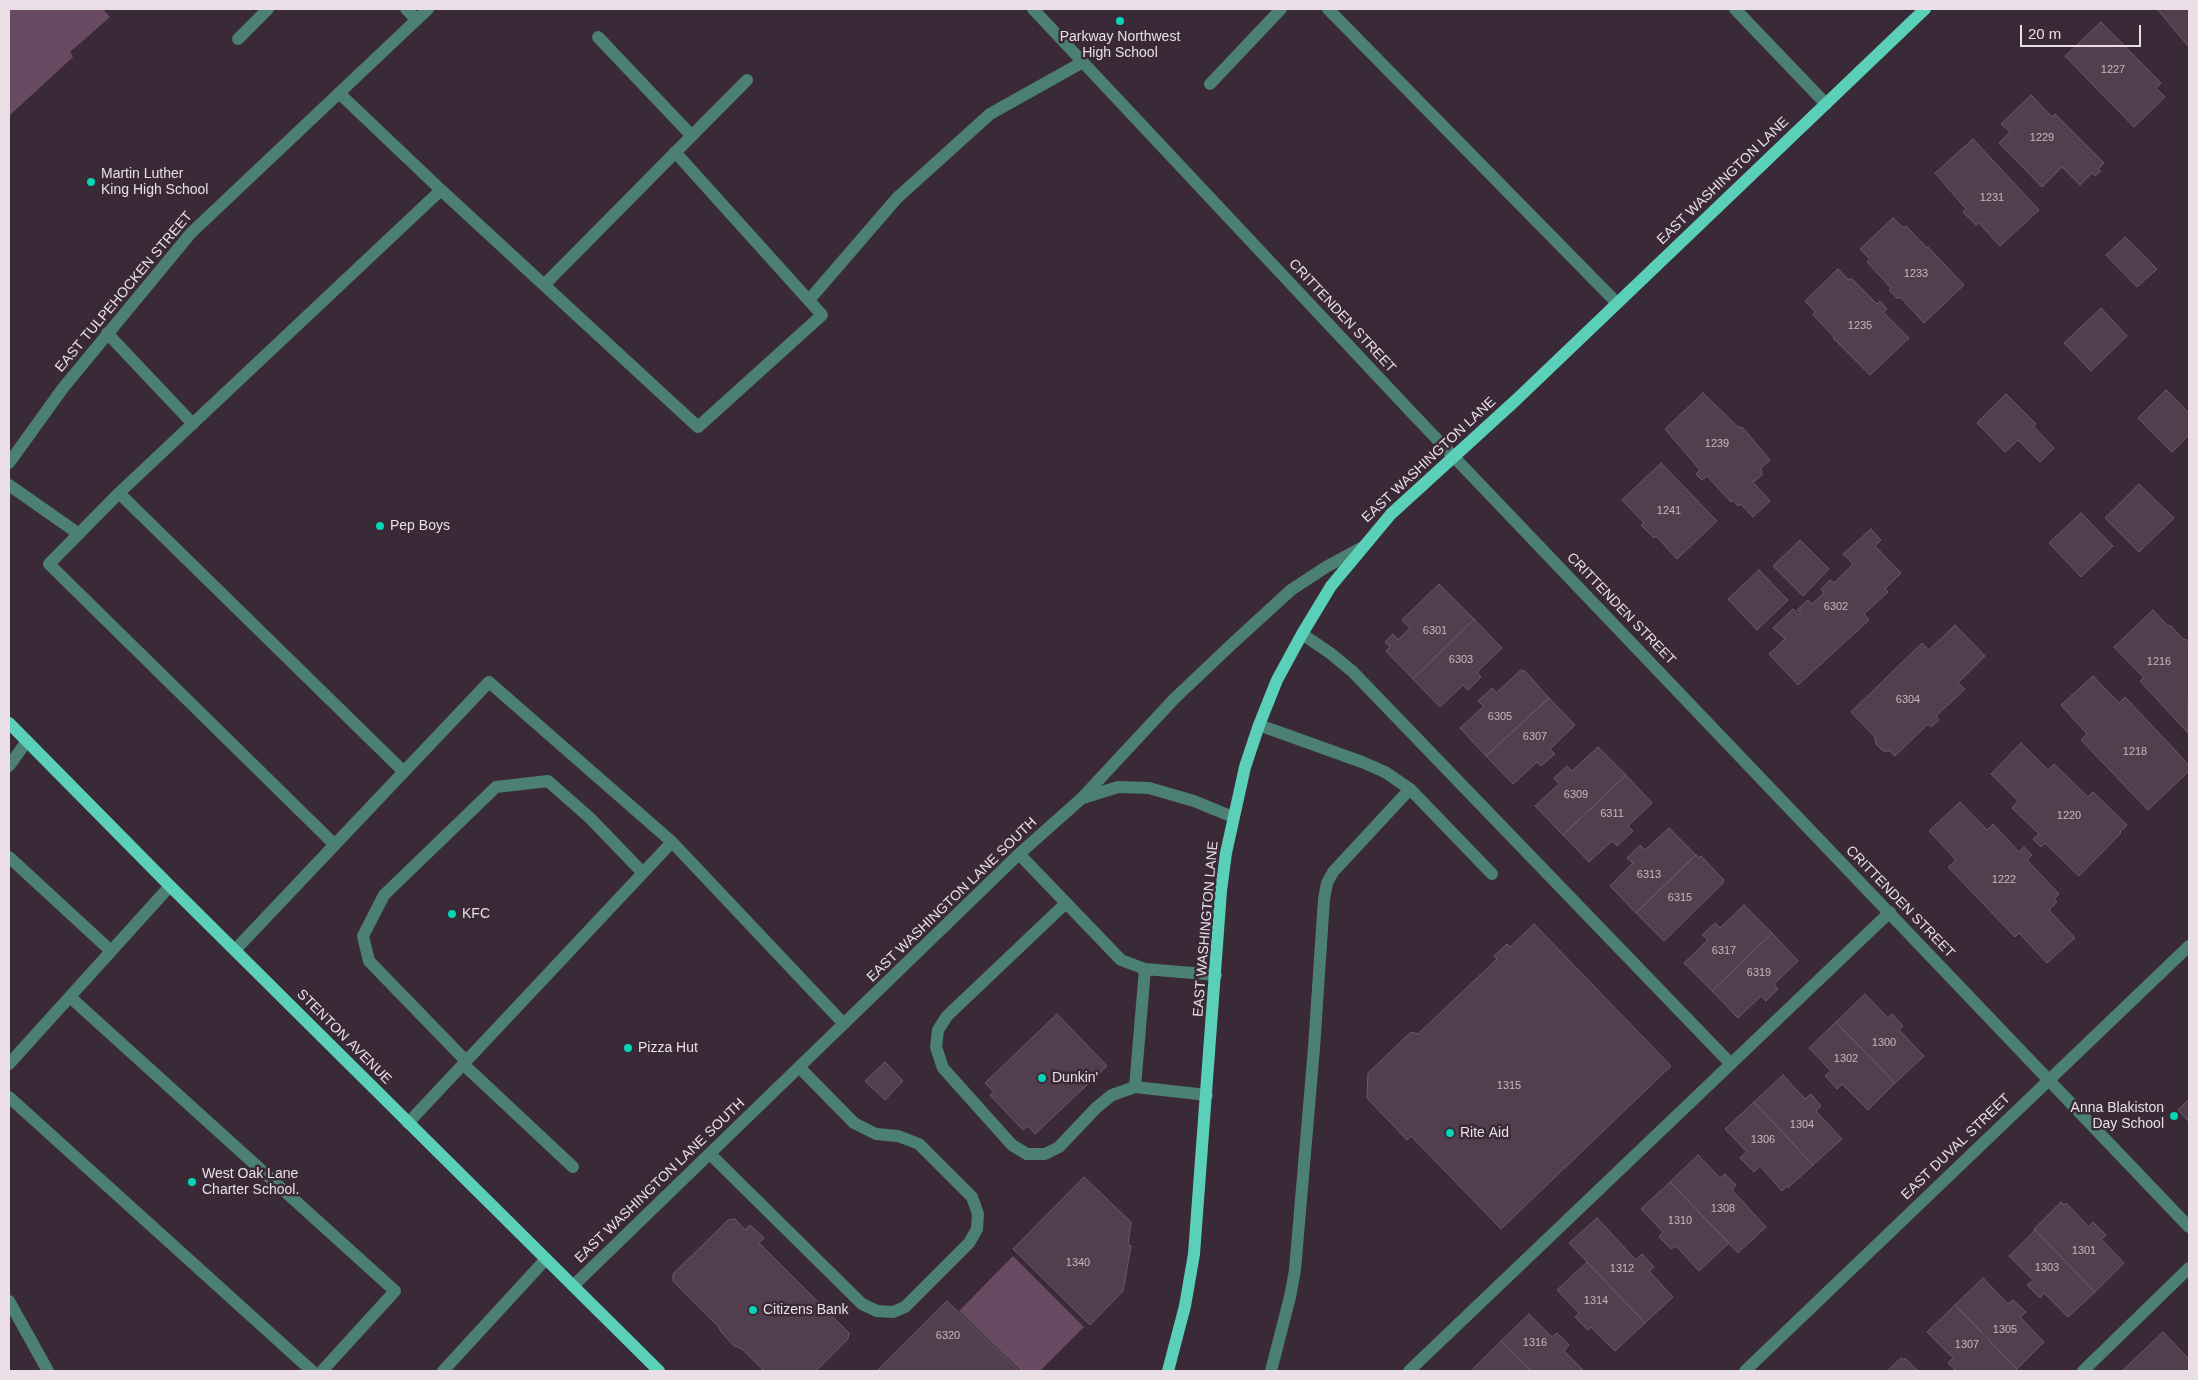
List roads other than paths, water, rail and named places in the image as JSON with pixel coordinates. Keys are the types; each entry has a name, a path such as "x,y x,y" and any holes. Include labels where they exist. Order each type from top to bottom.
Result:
{"main road":[{"name":"EAST WASHINGTON LANE","path":"1168,1371 1185,1306 1194,1254 1221,892 1233,817 1245,767 1260,725 1277,680 1302,634 1331,586 1391,514 1617,304 1925,9"},
{"name":"STENTON AVENUE","path":"9,723 170,886 659,1371"}],"street":[{"path":"238,39 268,9"},
{"path":"406,9 417,20"},
{"name":"EAST TULPEHOCKEN STREET","path":"9,463 57,395 106,333 191,233 428,9"},
{"path":"1210,84 1281,9"},
{"path":"1328,9 1617,304"},
{"path":"1735,9 1826,104"},
{"name":"CRITTENDEN STREET","path":"1035,10 1454,456 2189,1227"},
{"path":"598,37 691,135"},
{"path":"809,300 897,198 990,114 1084,62"},
{"path":"544,285 747,80"},
{"path":"339,93 698,427 822,315 675,152"},
{"path":"335,845 49,564 119,493 442,190"},
{"path":"106,333 193,424"},
{"path":"9,485 79,534"},
{"path":"119,493 404,772"},
{"name":"EAST WASHINGTON LANE SOUTH","path":"573,1286 1019,854 1081,799 1174,699 1291,590 1326,567 1361,548"},
{"path":"1302,634 1352,671 1730,1063"},
{"path":"235,950 489,682 672,842 844,1024"},
{"path":"1260,725 1385,772 1410,789 1492,874"},
{"path":"9,766 27,741"},
{"path":"573,1167 465,1063 369,960 363,936 384,894 496,787 548,781 590,818 643,873"},
{"path":"1081,799 1118,787 1148,788 1194,801 1233,817"},
{"path":"1271,1371 1295,1270 1314,1048 1324,899 1328,882 1332,872 1410,789"},
{"path":"408,1123 672,842"},
{"path":"1019,854 1065,904 1121,960 1145,969 1216,975"},
{"path":"9,857 111,952"},
{"path":"9,1064 170,886"},
{"path":"1065,904 947,1016 938,1030 936,1047 943,1068 1012,1145 1027,1154 1045,1154 1059,1147 1096,1108 1112,1095 1135,1087 1206,1095"},
{"path":"1409,1371 1890,912"},
{"name":"EAST DUVAL STREET","path":"1745,1371 2189,946"},
{"path":"1135,1087 1145,969"},
{"path":"70,997 395,1291 322,1371"},
{"path":"710,1154 862,1304 877,1311 885,1312 892,1312 905,1307 969,1243 977,1229 978,1214 972,1197 919,1144 898,1136 876,1134 854,1123 799,1067"},
{"path":"9,1097 312,1371"},
{"path":"444,1371 546,1260"},
{"path":"2083,1371 2189,1268"},
{"path":"9,1301 48,1371"}],"place":[{"name":"Parkway Northwest High School","path":"1120,21"},
{"name":"Martin Luther King High School","path":"91,182"},
{"name":"Pep Boys","path":"380,526"},
{"name":"KFC","path":"452,914"},
{"name":"Pizza Hut","path":"628,1048"},
{"name":"Dunkin'","path":"1042,1078"},
{"name":"Anna Blakiston Day School","path":"2174,1116"},
{"name":"Rite Aid","path":"1450,1133"},
{"name":"West Oak Lane Charter School.","path":"192,1182"},
{"name":"Citizens Bank","path":"753,1310"}]}
